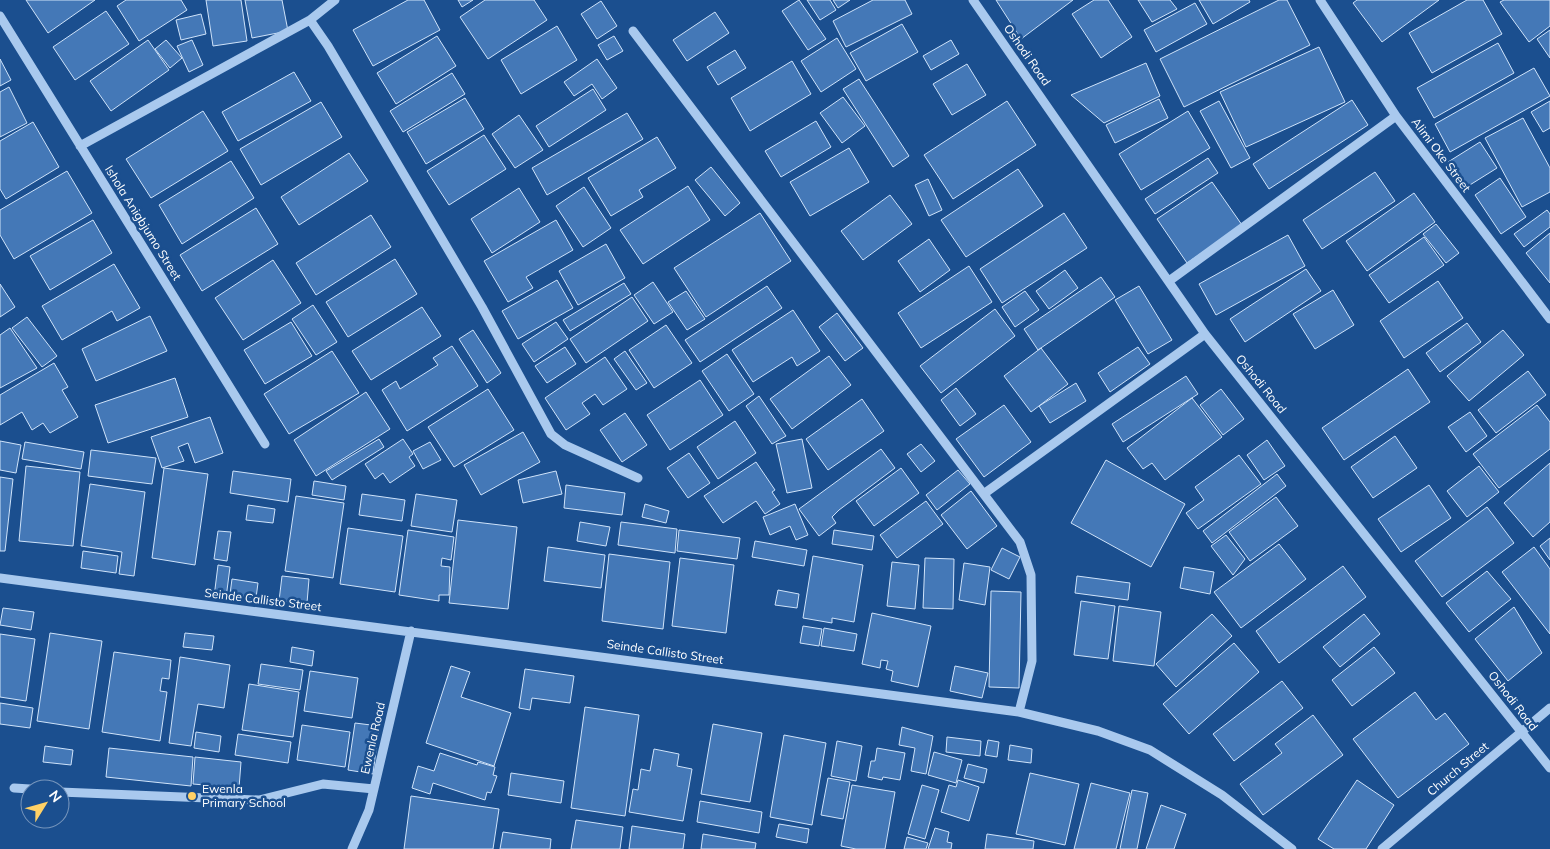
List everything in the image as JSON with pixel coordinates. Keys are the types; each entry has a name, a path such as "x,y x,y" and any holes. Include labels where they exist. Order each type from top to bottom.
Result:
{"street":[{"path":"80,146 310,20 335,0"},
{"name":"Oshodi Road","path":"973,0 1205,334 1550,768"},
{"name":"Alimi Oke Street","path":"1320,0 1396,116 1550,319"},
{"name":"Ishola Anigbjumo Street","path":"0,16 265,444"},
{"path":"310,20 328,46 482,307 551,434 565,445 638,478"},
{"path":"633,31 1020,542 1031,575 1032,661 1019,712"},
{"path":"1169,281 1396,116"},
{"path":"984,493 1205,334"},
{"name":"Seinde Callisto Street","path":"0,578 1019,712 1098,731 1150,750 1222,795 1292,849"},
{"name":"Ewenla Road","path":"352,849 369,810 411,631"},
{"name":"Church Street","path":"1382,849 1550,708"},
{"path":"70,792 259,800 322,784 374,789"},
{"path":"14,788 20,788"}],"building":[{"path":"26,0 95,0 48,33"},
{"path":"126,0 181,0 187,10 139,41 117,6"},
{"path":"206,0 241,0 247,41 213,46"},
{"path":"245,0 282,0 288,31 252,38"},
{"path":"408,0 424,0 440,30 373,66 353,30"},
{"path":"458,0 473,0 462,7"},
{"path":"485,0 534,0 547,20 488,59 460,17"},
{"path":"799,0 826,39 808,50 782,11"},
{"path":"807,0 830,0 836,10 820,20"},
{"path":"833,0 850,0 838,8"},
{"path":"873,0 905,0 912,14 846,47 833,21"},
{"path":"996,0 1073,0 1021,39"},
{"path":"1094,0 1108,0 1132,37 1101,58 1072,14"},
{"path":"1138,0 1170,0 1177,9 1152,22"},
{"path":"1199,0 1249,0 1250,2 1213,24"},
{"path":"1279,0 1287,0 1310,45 1184,107 1160,59"},
{"path":"1357,0 1439,0 1382,42 1353,3"},
{"path":"1467,0 1483,0 1502,34 1432,73 1409,33"},
{"path":"1504,0 1550,0 1550,26 1529,42 1500,2"},
{"path":"601,1 617,26 597,39 581,14"},
{"path":"1195,3 1207,24 1156,52 1144,30"},
{"path":"106,11 129,44 75,80 53,47"},
{"path":"715,12 729,33 687,61 673,40"},
{"path":"201,14 206,34 181,40 176,20"},
{"path":"902,24 918,52 866,81 850,53"},
{"path":"557,26 577,60 521,94 501,60"},
{"path":"1550,30 1550,58 1537,39"},
{"path":"437,36 456,66 396,104 377,73"},
{"path":"614,36 623,51 607,60 598,45"},
{"path":"837,38 856,69 821,92 801,61"},
{"path":"148,40 169,70 111,111 90,81"},
{"path":"166,40 182,58 170,68 155,49"},
{"path":"192,40 203,65 189,72 177,46"},
{"path":"951,40 959,54 931,70 923,56"},
{"path":"1498,43 1514,73 1434,118 1417,88"},
{"path":"1319,47 1345,102 1246,147 1220,92"},
{"path":"735,50 746,68 718,85 707,67"},
{"path":"0,59 11,80 0,86"},
{"path":"597,59 617,88 602,99 592,84 574,96 564,82"},
{"path":"792,61 811,94 750,131 731,98"},
{"path":"1146,63 1160,96 1104,123 1071,95"},
{"path":"967,64 986,95 952,115 933,84"},
{"path":"1534,68 1550,96 1450,152 1435,124"},
{"path":"294,72 311,101 238,141 222,112"},
{"path":"452,73 465,94 403,132 390,111"},
{"path":"859,79 909,156 893,167 843,89"},
{"path":"9,87 27,123 0,137 0,92"},
{"path":"593,89 606,110 549,147 536,126"},
{"path":"843,97 865,126 842,143 820,113"},
{"path":"465,98 484,129 426,164 407,132"},
{"path":"1159,99 1168,118 1115,143 1106,125"},
{"path":"1352,100 1368,125 1269,189 1253,164"},
{"path":"1007,101 1036,145 953,199 924,155"},
{"path":"1219,101 1250,158 1231,168 1200,111"},
{"path":"1550,101 1550,128 1543,132 1531,112"},
{"path":"321,102 342,137 261,185 240,149"},
{"path":"203,111 228,151 151,198 126,159"},
{"path":"1188,111 1210,148 1141,190 1119,154"},
{"path":"627,113 643,139 547,195 532,168"},
{"path":"519,115 543,150 515,168 492,134"},
{"path":"1523,118 1550,168 1550,192 1522,207 1485,138"},
{"path":"816,121 831,147 781,177 765,151"},
{"path":"33,122 59,167 6,199 0,189 0,141"},
{"path":"484,135 506,169 449,205 427,171"},
{"path":"657,137 676,168 639,190 643,197 611,216 588,178"},
{"path":"1480,142 1497,168 1465,188 1448,162"},
{"path":"849,148 869,182 810,216 790,182"},
{"path":"349,153 368,181 299,225 281,197"},
{"path":"1208,158 1218,173 1155,214 1145,199"},
{"path":"231,161 254,198 182,244 159,205"},
{"path":"711,167 740,203 725,216 695,180"},
{"path":"1018,169 1043,206 966,257 941,220"},
{"path":"67,171 92,213 14,259 0,235 0,210"},
{"path":"1375,172 1395,201 1322,249 1303,220"},
{"path":"1500,178 1526,217 1501,234 1475,195"},
{"path":"928,179 942,210 929,216 915,185"},
{"path":"1212,182 1242,225 1187,263 1157,219"},
{"path":"688,186 710,220 643,264 620,230"},
{"path":"584,187 611,228 583,247 556,206"},
{"path":"519,188 540,222 492,253 471,219"},
{"path":"1414,193 1435,222 1367,271 1346,241"},
{"path":"890,195 912,224 863,260 841,231"},
{"path":"256,208 278,244 202,291 180,255"},
{"path":"1547,210 1550,214 1550,227 1524,247 1514,234"},
{"path":"760,213 791,261 706,317 674,268"},
{"path":"1064,213 1087,248 1002,303 980,269"},
{"path":"371,215 391,247 316,295 296,263"},
{"path":"93,220 112,253 50,290 30,256"},
{"path":"556,220 573,250 526,277 533,288 508,302 484,261"},
{"path":"1436,224 1459,253 1446,263 1423,234"},
{"path":"1550,233 1550,283 1526,253"},
{"path":"1288,235 1305,266 1216,315 1199,284"},
{"path":"1424,237 1444,265 1389,303 1369,275"},
{"path":"929,239 950,270 920,292 898,261"},
{"path":"606,244 625,278 578,305 559,271"},
{"path":"395,259 417,294 348,337 326,302"},
{"path":"273,260 301,303 243,340 215,298"},
{"path":"114,264 140,308 117,321 112,311 62,340 42,306"},
{"path":"969,266 992,302 921,348 898,313"},
{"path":"1306,269 1321,291 1245,342 1230,319"},
{"path":"1065,270 1078,288 1049,309 1036,291"},
{"path":"1101,277 1115,297 1038,350 1024,329"},
{"path":"557,280 573,308 518,339 502,311"},
{"path":"1438,281 1463,318 1404,358 1380,321"},
{"path":"653,282 673,312 654,324 634,295"},
{"path":"624,283 631,294 570,331 563,320"},
{"path":"0,284 15,307 0,317"},
{"path":"767,286 782,308 700,362 685,340"},
{"path":"1139,286 1172,340 1148,354 1115,300"},
{"path":"1333,290 1354,325 1315,349 1293,314"},
{"path":"686,291 705,319 687,330 668,302"},
{"path":"1025,291 1039,310 1015,327 1002,307"},
{"path":"632,297 648,321 586,363 570,339"},
{"path":"313,305 337,342 316,355 292,319"},
{"path":"422,307 441,336 371,380 352,351"},
{"path":"995,309 1015,336 941,393 920,366"},
{"path":"793,310 820,351 797,366 792,357 753,382 732,350"},
{"path":"837,313 863,348 845,361 819,327"},
{"path":"150,316 167,351 96,381 82,349"},
{"path":"27,317 57,356 42,367 12,328"},
{"path":"291,322 312,356 265,384 244,350"},
{"path":"556,322 568,339 534,362 522,344"},
{"path":"1467,323 1481,342 1440,372 1426,353"},
{"path":"666,325 692,363 654,388 629,350"},
{"path":"10,328 37,368 0,388 0,335"},
{"path":"473,330 501,373 487,383 459,339"},
{"path":"1503,330 1524,355 1469,401 1447,376"},
{"path":"452,346 478,386 407,431 382,390 396,381 400,389 438,365 433,358"},
{"path":"565,347 576,364 547,383 535,366"},
{"path":"1138,347 1150,364 1110,392 1098,373"},
{"path":"1041,348 1068,384 1031,412 1004,376"},
{"path":"332,351 359,393 289,434 264,394"},
{"path":"625,351 647,383 636,390 614,359"},
{"path":"727,354 754,394 729,411 702,371"},
{"path":"829,356 851,385 792,429 770,399"},
{"path":"605,357 627,389 603,405 595,394 582,403 590,414 566,430 545,398"},
{"path":"54,363 68,387 62,390 78,417 50,433 43,423 32,430 22,412 0,425 0,395"},
{"path":"1408,369 1430,402 1344,460 1322,428"},
{"path":"1528,371 1546,395 1496,433 1478,410"},
{"path":"1186,376 1198,394 1123,442 1112,424"},
{"path":"175,378 188,417 108,443 95,405"},
{"path":"700,380 723,415 670,450 647,415"},
{"path":"1076,383 1086,401 1050,423 1039,406"},
{"path":"956,388 976,414 960,426 941,400"},
{"path":"488,389 514,430 454,467 428,427"},
{"path":"1221,389 1244,419 1223,435 1200,405"},
{"path":"366,392 390,429 316,476 294,440"},
{"path":"759,396 786,436 772,444 746,406"},
{"path":"1192,398 1222,437 1165,480 1152,463 1143,469 1127,448"},
{"path":"862,399 884,431 828,470 806,439"},
{"path":"1004,405 1031,442 984,477 956,439"},
{"path":"1537,405 1550,422 1550,449 1499,488 1473,454"},
{"path":"1470,412 1487,436 1466,452 1448,427"},
{"path":"625,413 647,445 622,462 600,430"},
{"path":"210,417 223,453 195,463 188,443 178,447 184,461 162,468 151,437"},
{"path":"735,421 756,453 718,479 697,447"},
{"path":"523,432 540,462 481,495 464,465"},
{"path":"1395,436 1417,468 1373,498 1351,467"},
{"path":"379,439 384,447 332,480 326,471"},
{"path":"403,439 413,454 409,457 415,466 390,483 383,473 375,479 365,464"},
{"path":"802,439 812,488 787,493 776,444"},
{"path":"1267,440 1285,466 1264,480 1247,455"},
{"path":"0,441 21,445 16,473 0,470"},
{"path":"25,442 84,452 81,469 22,459"},
{"path":"430,442 441,460 423,469 413,451"},
{"path":"921,444 935,461 921,472 907,454"},
{"path":"881,449 895,468 839,510 832,517 836,523 819,536 799,509"},
{"path":"91,450 156,458 152,484 88,476"},
{"path":"689,453 710,483 688,498 667,468"},
{"path":"1239,455 1261,484 1198,529 1186,513 1204,500 1195,487"},
{"path":"1106,460 1185,504 1151,567 1071,523"},
{"path":"756,462 775,490 772,492 780,504 765,514 756,501 723,523 704,496"},
{"path":"1550,463 1550,522 1533,537 1504,503"},
{"path":"26,466 80,472 73,546 19,541"},
{"path":"1479,466 1499,492 1467,517 1447,491"},
{"path":"164,468 208,474 195,565 152,558"},
{"path":"901,468 919,493 874,526 856,501"},
{"path":"958,470 970,484 937,510 926,495"},
{"path":"233,471 291,479 288,502 230,493"},
{"path":"556,471 562,494 523,503 518,480"},
{"path":"1277,474 1286,486 1212,543 1203,531"},
{"path":"0,477 13,479 5,551 0,551"},
{"path":"314,481 346,486 344,500 312,495"},
{"path":"90,484 145,492 134,576 119,574 122,552 81,546"},
{"path":"566,485 625,493 622,515 564,508"},
{"path":"1429,485 1451,518 1401,552 1378,519"},
{"path":"971,491 997,526 967,549 941,515"},
{"path":"362,494 405,500 402,521 359,515"},
{"path":"416,494 457,500 452,532 411,526"},
{"path":"296,496 344,503 333,578 285,571"},
{"path":"1276,497 1298,526 1250,561 1229,532"},
{"path":"926,501 943,524 897,558 880,535"},
{"path":"645,504 669,511 666,523 642,517"},
{"path":"795,504 808,535 796,540 790,526 770,535 763,517"},
{"path":"248,505 275,509 273,523 246,520"},
{"path":"1487,507 1514,543 1442,597 1415,561"},
{"path":"458,520 517,527 508,609 449,603"},
{"path":"580,522 610,527 606,546 577,541"},
{"path":"621,522 677,529 675,553 618,545"},
{"path":"348,528 403,536 395,592 340,584"},
{"path":"408,530 454,537 451,560 442,558 441,566 450,567 449,595 439,595 439,601 399,595"},
{"path":"679,530 740,538 737,559 677,551"},
{"path":"834,530 874,536 872,550 832,544"},
{"path":"218,531 231,532 227,561 214,559"},
{"path":"1226,535 1245,559 1233,575 1211,546"},
{"path":"1550,538 1550,560 1540,546"},
{"path":"755,541 807,550 804,566 752,557"},
{"path":"1279,544 1306,579 1241,628 1214,592"},
{"path":"548,547 605,555 601,588 544,581"},
{"path":"1534,547 1550,569 1550,634 1502,572"},
{"path":"1002,548 1020,557 1009,579 991,570"},
{"path":"83,551 118,556 116,573 81,568"},
{"path":"609,554 670,562 663,629 602,621"},
{"path":"813,556 863,565 854,622 832,618 832,623 803,618"},
{"path":"680,558 734,565 726,633 672,626"},
{"path":"925,558 954,559 953,609 923,608"},
{"path":"892,562 919,565 915,609 887,606"},
{"path":"964,563 990,567 985,605 959,600"},
{"path":"218,565 230,567 226,598 214,597"},
{"path":"1343,566 1366,597 1279,663 1256,631"},
{"path":"1184,567 1214,572 1210,594 1180,588"},
{"path":"1487,571 1511,599 1469,632 1446,603"},
{"path":"282,576 309,579 307,603 279,601"},
{"path":"1077,576 1130,583 1128,600 1075,593"},
{"path":"232,579 258,583 256,598 230,594"},
{"path":"778,590 799,594 797,608 775,605"},
{"path":"991,591 1021,592 1019,688 989,687"},
{"path":"1081,601 1115,606 1108,659 1074,655"},
{"path":"1119,606 1161,612 1154,666 1113,661"},
{"path":"1514,607 1542,653 1508,681 1475,639"},
{"path":"3,608 34,612 31,630 0,625"},
{"path":"872,613 931,626 918,687 891,681 893,671 886,669 888,661 881,660 880,668 862,664"},
{"path":"1212,614 1232,636 1176,687 1156,664"},
{"path":"1364,614 1380,634 1340,667 1323,647"},
{"path":"803,626 822,629 819,646 800,643"},
{"path":"824,628 857,634 854,651 821,646"},
{"path":"50,633 102,641 89,729 37,721"},
{"path":"185,633 214,636 212,650 183,647"},
{"path":"0,634 35,639 26,701 0,697"},
{"path":"1234,643 1259,672 1189,734 1163,704"},
{"path":"292,647 314,651 312,666 290,662"},
{"path":"1374,647 1395,673 1352,706 1332,680"},
{"path":"114,652 171,660 169,679 162,678 160,691 167,692 160,741 102,732"},
{"path":"180,657 230,665 224,708 198,704 191,746 169,743"},
{"path":"261,664 303,670 300,690 258,684"},
{"path":"451,666 470,672 461,697 511,713 494,766 426,743"},
{"path":"955,666 988,673 982,698 950,691"},
{"path":"525,669 574,676 570,703 532,698 530,710 519,708"},
{"path":"310,671 358,678 352,718 304,711"},
{"path":"1282,681 1303,708 1234,761 1213,734"},
{"path":"249,684 299,692 293,737 242,730"},
{"path":"1415,692 1436,720 1445,713 1469,744 1398,798 1353,739"},
{"path":"0,703 33,708 30,728 0,724"},
{"path":"585,707 639,715 625,816 571,808"},
{"path":"1313,715 1343,755 1263,815 1240,784 1282,753 1275,744"},
{"path":"355,723 379,726 373,774 348,770"},
{"path":"713,724 762,733 750,802 701,794"},
{"path":"302,725 350,732 345,767 297,760"},
{"path":"902,727 933,736 926,774 911,771 915,748 899,745"},
{"path":"196,732 221,736 219,752 194,748"},
{"path":"238,734 291,742 288,763 235,755"},
{"path":"784,735 826,743 812,825 770,817"},
{"path":"947,737 981,741 980,756 946,752"},
{"path":"988,740 999,742 997,757 985,755"},
{"path":"837,741 862,746 856,781 831,776"},
{"path":"1010,745 1032,749 1031,763 1008,760"},
{"path":"45,746 73,750 71,765 43,762"},
{"path":"109,748 193,757 191,786 106,777"},
{"path":"877,748 905,753 900,780 883,777 882,780 868,777 871,761 875,761"},
{"path":"654,749 679,754 677,766 692,769 683,821 629,812 633,789 638,790 641,769 650,771"},
{"path":"934,752 962,760 956,783 928,775"},
{"path":"440,753 477,765 478,762 495,767 493,775 497,776 491,793 487,792 485,800 433,783 430,794 412,788 418,766 434,771"},
{"path":"195,757 241,762 239,788 193,784"},
{"path":"968,764 987,769 984,783 964,778"},
{"path":"511,773 564,781 561,803 508,795"},
{"path":"1030,773 1079,784 1065,845 1016,834"},
{"path":"828,778 850,782 843,819 821,815"},
{"path":"958,780 979,787 969,821 941,812 949,785 956,787"},
{"path":"1357,780 1394,805 1366,849 1334,849 1318,839"},
{"path":"1091,783 1130,793 1116,849 1074,849"},
{"path":"852,785 895,792 885,849 856,849 841,846"},
{"path":"922,785 939,790 925,839 908,834"},
{"path":"1132,790 1148,793 1137,849 1120,849"},
{"path":"411,796 499,809 493,849 404,849"},
{"path":"700,801 762,812 759,833 697,822"},
{"path":"1161,805 1186,814 1174,849 1146,849"},
{"path":"576,820 623,827 620,849 571,849"},
{"path":"779,824 809,829 807,843 776,837"},
{"path":"632,826 685,834 683,849 629,849"},
{"path":"935,828 949,832 947,842 952,843 951,849 928,849"},
{"path":"503,832 551,839 550,849 500,849"},
{"path":"703,834 756,843 755,849 701,849"},
{"path":"987,834 1034,841 1033,849 985,849"},
{"path":"907,837 928,843 926,849 904,849"}],"place":[{"name":"Ewenla Primary School","path":"192,796"}]}
